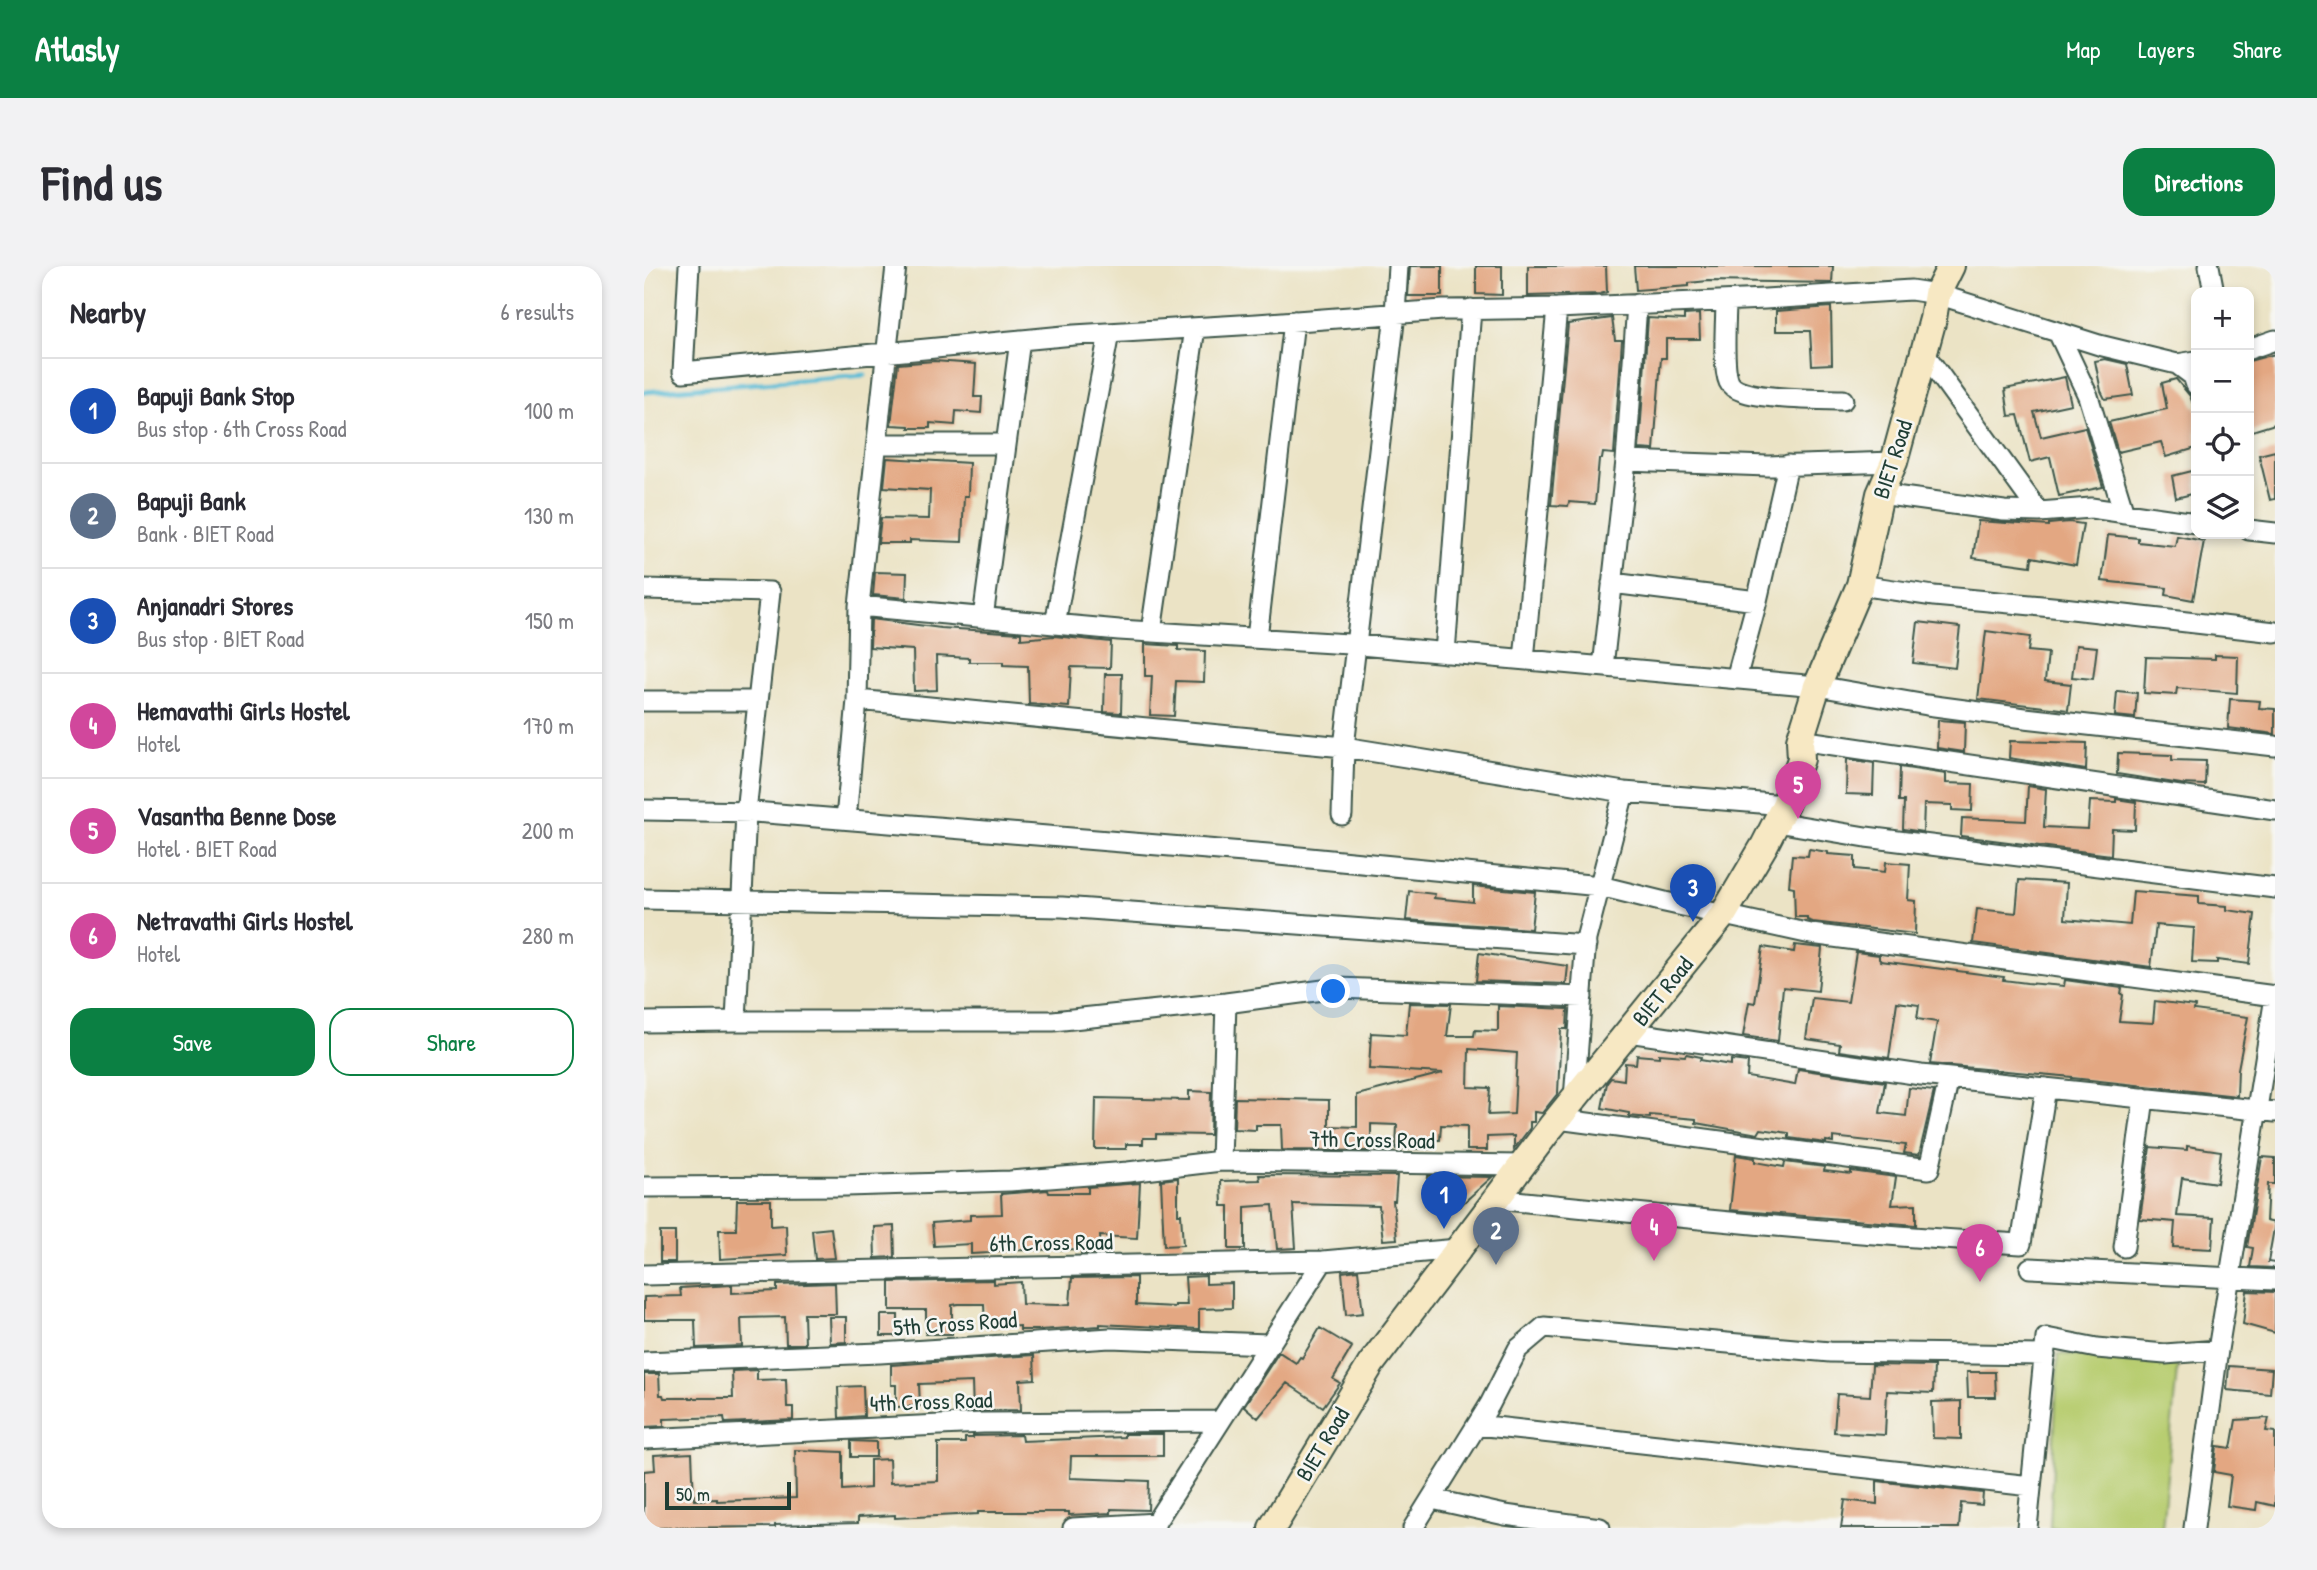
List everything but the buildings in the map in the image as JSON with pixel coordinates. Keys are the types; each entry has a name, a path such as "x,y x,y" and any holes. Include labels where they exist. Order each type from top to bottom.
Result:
{"street":[{"path":"689,266 683,372 1109,333 1471,309 1726,301 1911,290 1937,294 2058,332 2186,363"},
{"path":"846,819 857,700 859,606 896,266"},
{"path":"1342,815 1344,747 1395,314 1398,266"},
{"name":"BIET Road","path":"1272,1528 1371,1363 1566,1109 1723,915 1781,814 1801,759 1800,740 1817,686 1860,584 1880,494 1894,462 1933,319 1937,294 1951,266"},
{"path":"2209,266 2213,287"},
{"path":"1726,301 1726,370 1729,383 1736,390 1766,396 1843,400"},
{"path":"1603,667 1626,461 1637,304"},
{"path":"1524,660 1557,308"},
{"path":"1445,653 1471,309"},
{"path":"1257,638 1294,321"},
{"path":"1152,632 1195,328"},
{"path":"2058,332 2088,396 2124,513"},
{"path":"1055,624 1109,333"},
{"path":"983,618 1020,340"},
{"path":"2254,347 2275,341"},
{"path":"1924,353 2039,512"},
{"path":"878,444 1006,444"},
{"path":"1626,461 1788,465 1894,462"},
{"path":"1736,679 1788,465"},
{"path":"1880,494 2004,511 2039,512 2091,508 2191,522"},
{"path":"2254,531 2275,533"},
{"path":"1612,583 1757,601"},
{"path":"1860,584 1934,597 2063,608 2275,632"},
{"path":"644,589 770,592 746,812 736,1021"},
{"path":"859,606 1152,632 1357,645 1817,686 2025,719 2275,746"},
{"path":"857,700 1344,747 1781,814 1866,837 2275,888"},
{"path":"644,701 758,701"},
{"path":"1800,740 2275,810"},
{"path":"1624,792 1586,945 1582,997 1566,1109 1930,1169 1949,1078"},
{"path":"644,810 746,812 846,819 1268,854 1600,886 1811,934 2275,997 2266,1110 2229,1278 2194,1528"},
{"path":"644,899 1062,907 1586,945"},
{"path":"644,1023 1053,1021 1338,988 1582,997"},
{"path":"1221,1161 1226,1003"},
{"path":"1628,1032 1949,1078 2266,1110"},
{"path":"1496,1199 1788,1228 2021,1244 2046,1088"},
{"path":"2124,1247 2144,1098"},
{"name":"7th Cross Road","path":"644,1187 846,1186 1010,1181 1128,1172 1221,1161 1522,1165"},
{"name":"6th Cross Road","path":"644,1275 1323,1261 1458,1249"},
{"path":"1073,1528 1154,1525 1323,1261"},
{"path":"2031,1268 2275,1280"},
{"path":"1413,1528 1477,1426 1518,1349 1544,1327 1830,1352 2045,1355"},
{"name":"5th Cross Road","path":"644,1362 880,1353 1110,1338 1268,1344"},
{"path":"2027,1528 2046,1339 2097,1348 2165,1354 2218,1350"},
{"name":"4th Cross Road","path":"644,1439 983,1423 1220,1421"},
{"path":"1477,1426 2031,1486"},
{"path":"1432,1499 1569,1526 1601,1528"}],"green space":[{"path":"2058,1354 2178,1359 2162,1528 2050,1528"}],"waterway":[{"path":"644,392 865,375"}],"place":[{"name":"Vasantha Benne Dose","path":"1798,819"},
{"name":"Anjanadri Stores","path":"1693,922"},
{"name":"Bapuji Bank Stop","path":"1444,1229"},
{"name":"Hemavathi Girls Hostel","path":"1654,1261"},
{"name":"Bapuji Bank","path":"1496,1265"},
{"name":"Netravathi Girls Hostel","path":"1980,1282"}]}
